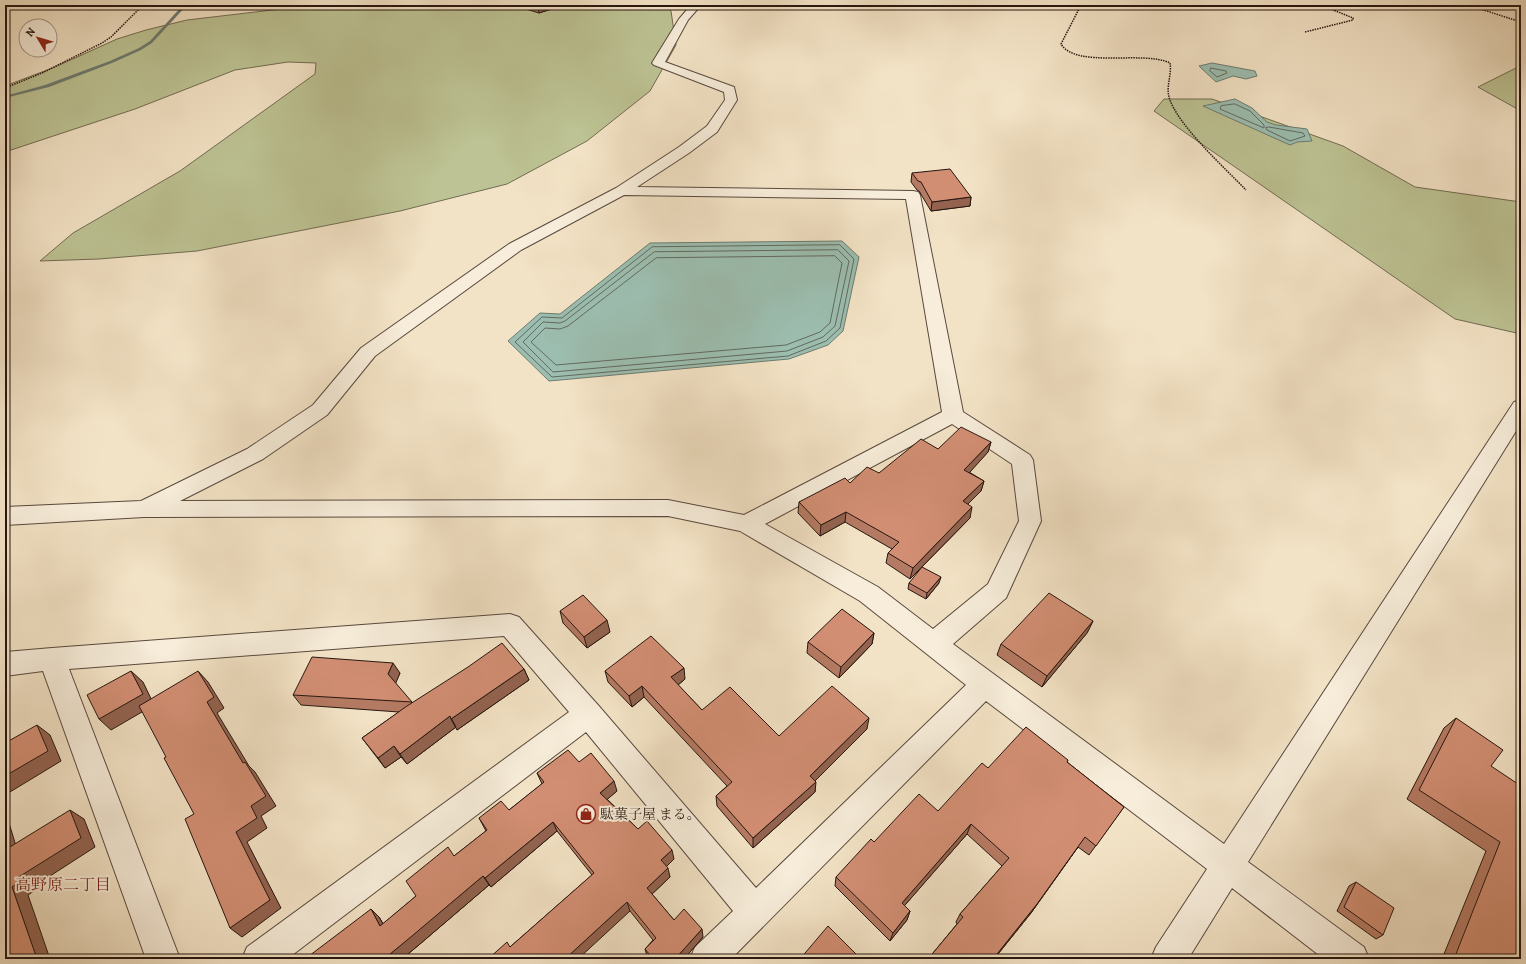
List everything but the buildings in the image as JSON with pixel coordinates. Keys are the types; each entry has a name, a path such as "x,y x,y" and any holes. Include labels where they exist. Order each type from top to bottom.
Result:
{"street":[{"path":"144,509 255,454 320,410 368,352 515,247 621,191 684,150 712,129 731,100 730,90 658,63 684,19 696,5"},
{"path":"621,191 913,195 953,415 1022,460 1030,521 997,591 934,644"},
{"path":"1168,959 1521,407"},
{"path":"746,524 953,415"},
{"path":"5,516 144,509 668,508 746,524 869,594 985,684 1352,959"},
{"path":"5,664 52,659 510,625 588,714 754,911"},
{"path":"52,659 163,959"},
{"path":"707,959 985,684"},
{"path":"259,959 588,714"}],"path":[{"path":"5,88 42,73 102,44 143,5"},
{"path":"1081,5 1061,44 1064,49 1080,54 1104,58 1152,57 1166,60 1170,63 1172,71 1168,95 1175,112 1246,190"},
{"path":"1305,32 1353,20 1353,18 1321,5"},
{"path":"1468,5 1521,22"}],"green space":[{"path":"315,5 665,5 671,11 676,45 650,91 587,141 507,184 400,211 197,251 99,259 40,261 73,233 180,171 315,74 316,63 288,62 235,70 135,109 5,152 5,86 55,67 117,39 146,30 187,20"},
{"path":"1520,66 1521,111 1478,87"},
{"path":"1164,99 1212,99 1343,146 1415,187 1521,202 1521,334 1455,319 1154,111"}],"water":[{"path":"1212,63 1255,71 1257,76 1246,79 1233,76 1216,82 1199,66"},
{"path":"1235,99 1252,108 1267,122 1276,125 1307,129 1312,141 1297,142 1290,145 1203,106"},
{"path":"842,241 859,257 843,331 828,345 789,359 549,381 508,341 540,313 560,314 650,243"}],"waterway":[{"path":"5,97 47,86 111,62 140,49 151,42 185,5"}],"place":[{"name":"駄菓子屋 まる。","path":"586,814"}],"district":[{"name":"高野原二丁目","path":"63,884"}]}
